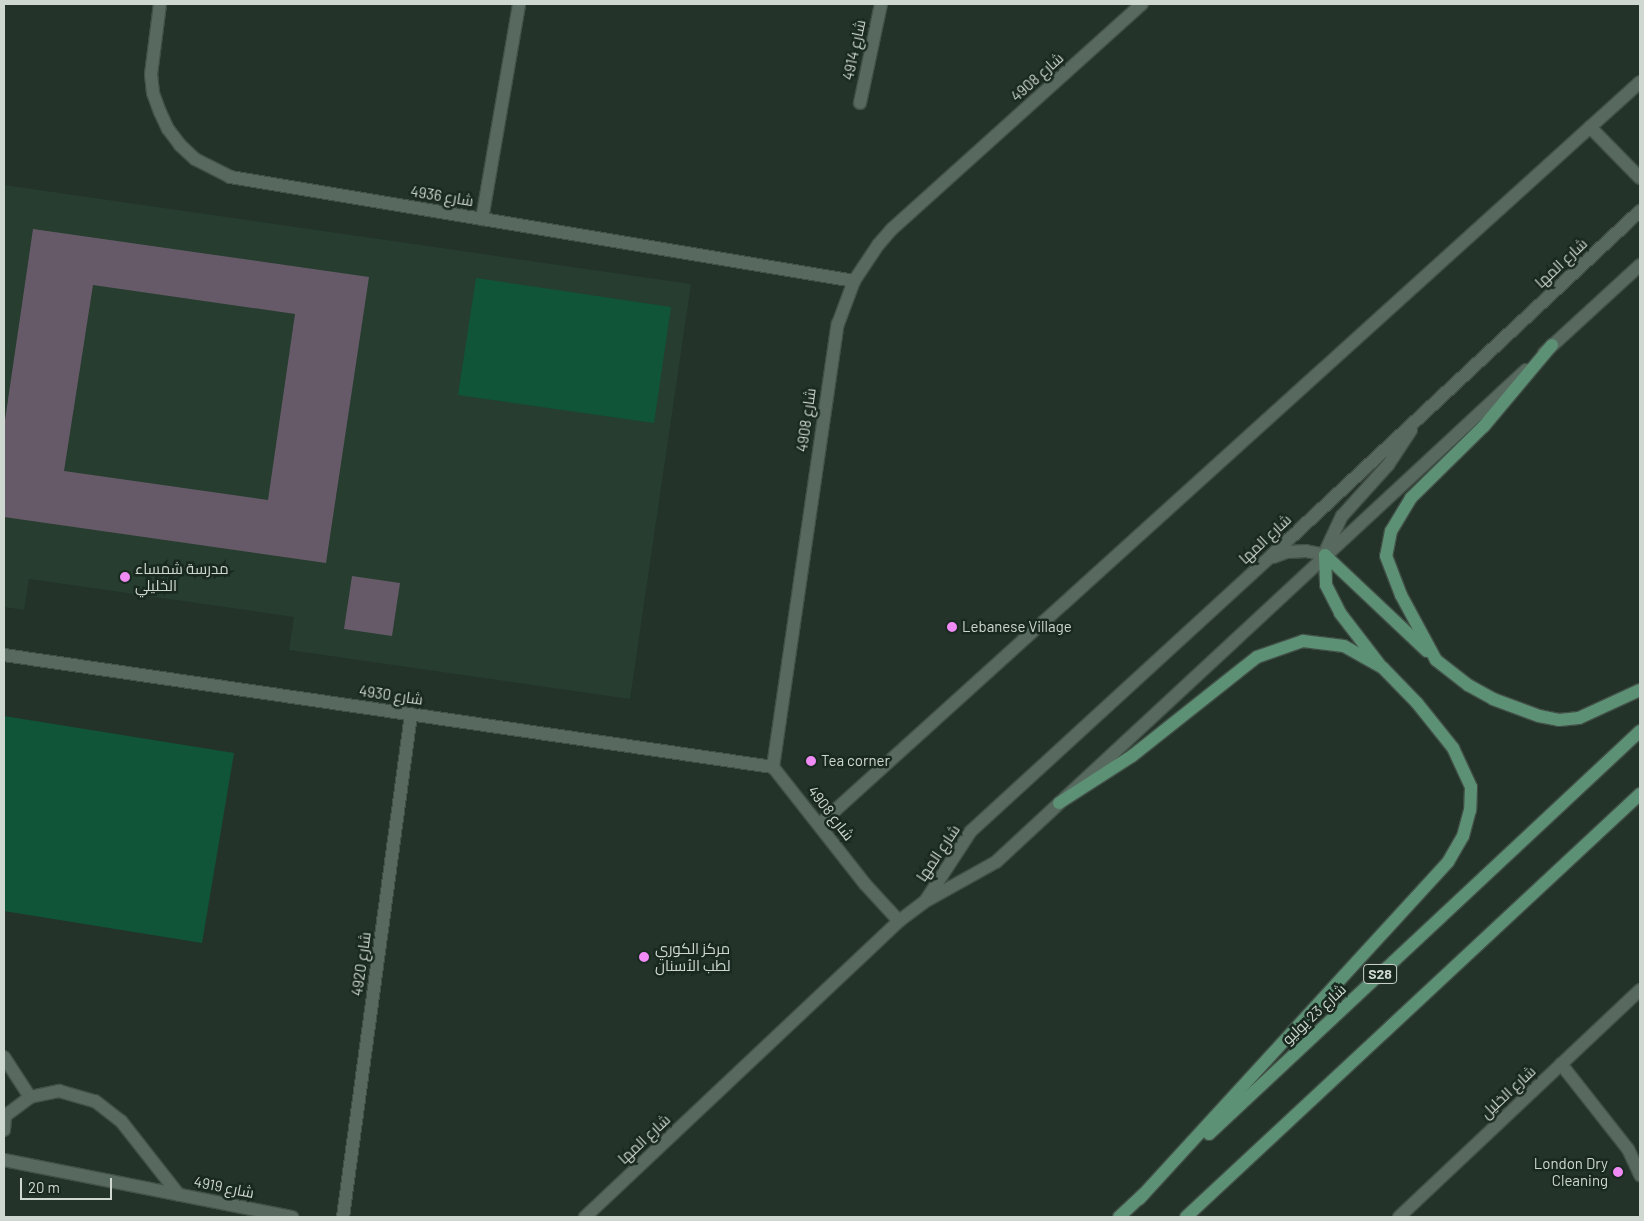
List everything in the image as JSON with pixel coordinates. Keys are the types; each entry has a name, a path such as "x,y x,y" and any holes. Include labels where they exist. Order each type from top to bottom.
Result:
{"main road":[{"path":"1436,660 1401,595 1386,556 1391,530 1411,498 1484,426 1552,346"},
{"path":"1324,555 1436,660 1468,685 1493,699 1539,716 1560,720 1579,718 1640,690"},
{"path":"1139,1199 1448,862 1463,836 1470,810 1471,787 1453,748 1417,703 1382,668 1340,613 1326,585 1324,555"},
{"path":"1059,803 1132,756 1258,657 1303,641 1344,646 1382,668"},
{"name":"شارع 23 يوليو","path":"1119,1217 1640,731"},
{"path":"1186,1217 1640,794"}],"street":[{"name":"4936 شارع","path":"160,4 152,54 154,93 168,129 180,146 195,159 230,177 854,281"},
{"path":"482,219 519,4"},
{"name":"4914 شارع","path":"860,103 881,4"},
{"name":"4908 شارع","path":"900,921 865,884 820,824 773,767 833,347 845,302 854,281 892,228 1142,4"},
{"path":"820,824 1640,82"},
{"path":"1590,127 1640,178"},
{"name":"شارع المها","path":"924,902 972,831 1269,558 1640,211"},
{"name":"شارع المها","path":"585,1217 900,921 924,902 996,862 1324,555 1640,265"},
{"path":"1269,558 1287,552 1306,551 1324,555 1342,516 1399,450 1418,418"},
{"name":"4930 شارع","path":"4,655 773,767"},
{"name":"4920 شارع","path":"343,1217 411,715"},
{"name":"شارع الخليل","path":"1399,1217 1640,990"},
{"path":"4,1057 30,1097"},
{"path":"1561,1064 1628,1149 1640,1175"},
{"path":"4,1130 5,1116 30,1097 59,1091 95,1101 121,1121 179,1195"},
{"name":"4919 شارع","path":"4,1160 292,1217"}],"shaded area":[{"path":"4,185 691,284 630,699 289,650 294,617 29,579 24,610 4,607"}],"green space":[{"path":"476,278 671,307 654,423 458,395"},
{"path":"4,716 234,753 202,943 4,911"}],"building":[{"path":"33,229 369,277 326,563 4,517 4,427","holes":["93,285 295,314 268,500 64,471"]},
{"path":"352,576 400,583 392,636 344,629"}],"place":[{"name":"مدرسة شمساء الخليلي","path":"125,577"},
{"name":"Lebanese Village","path":"952,627"},
{"name":"Tea corner","path":"811,761"},
{"name":"مركز الكوري لطب الأسنان","path":"644,957"},
{"name":"London Dry Cleaning","path":"1618,1172"}]}
